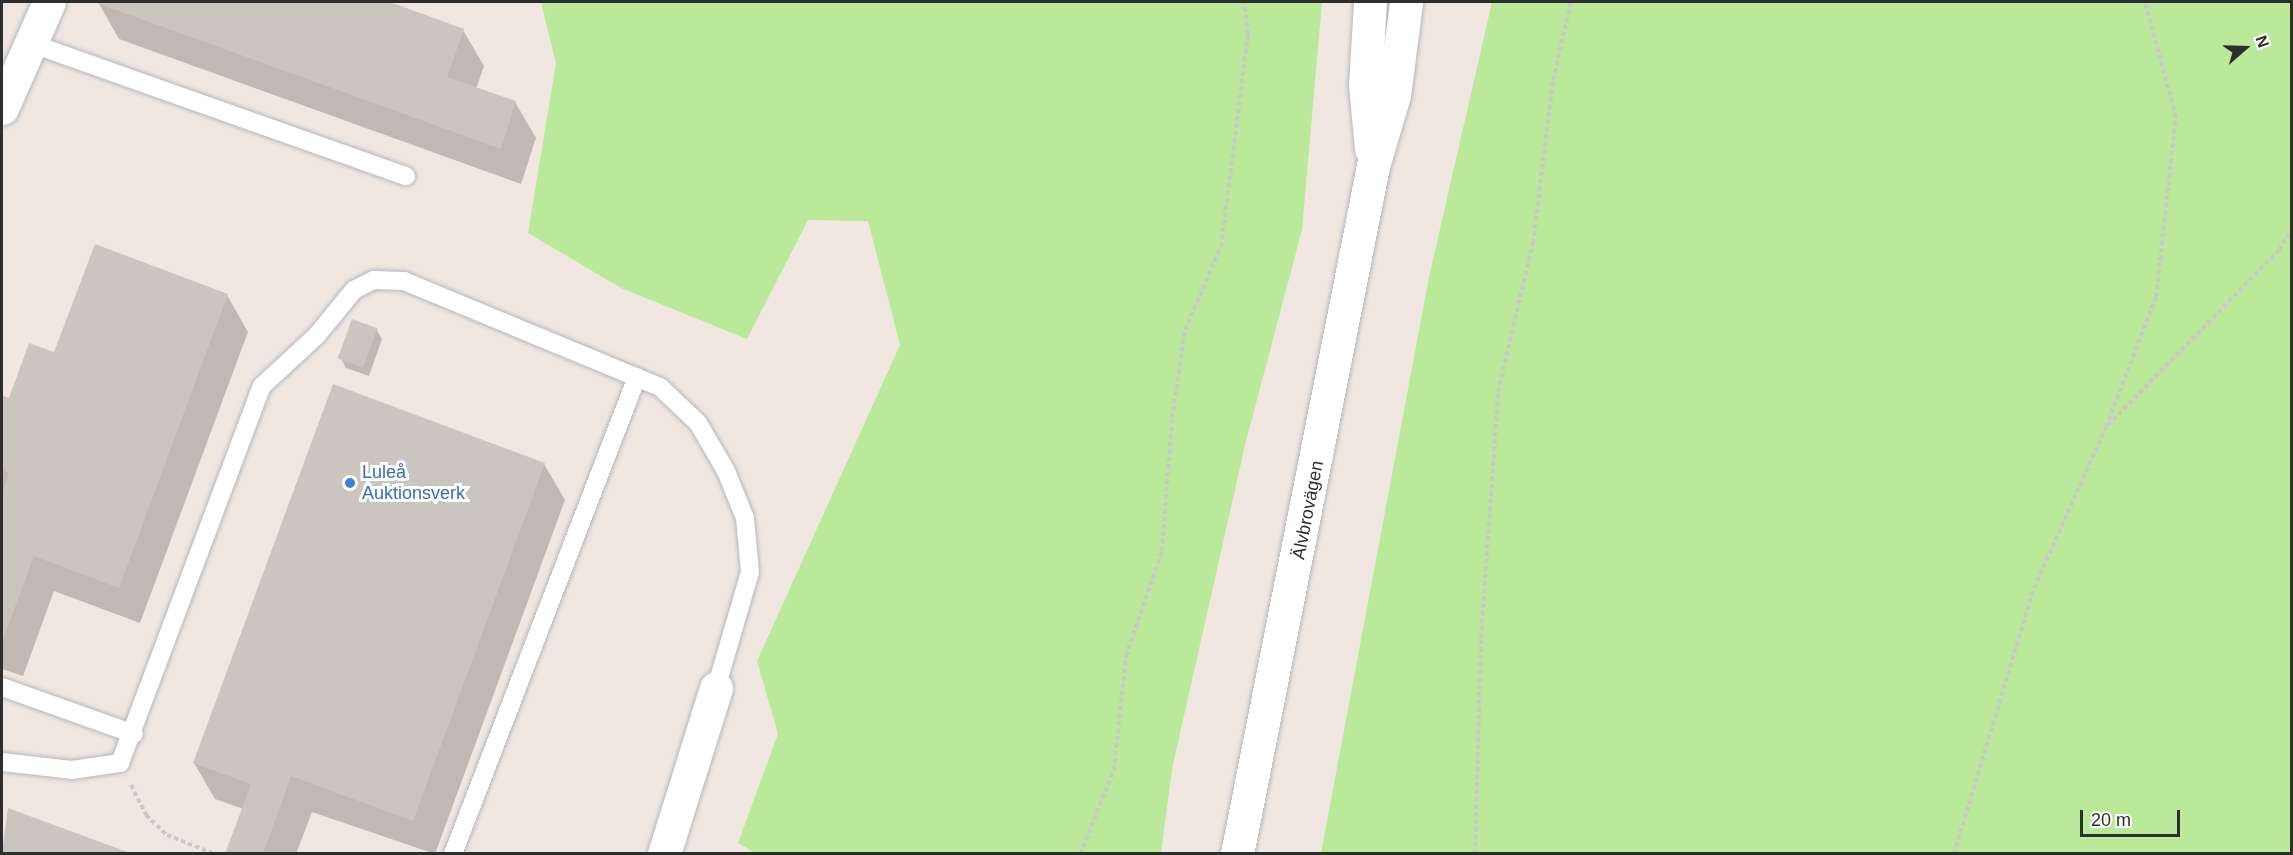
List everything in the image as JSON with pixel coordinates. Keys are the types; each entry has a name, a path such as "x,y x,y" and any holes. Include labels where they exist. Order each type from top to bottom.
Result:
{"main road":[{"path":"6,96 49,2"},
{"name":"Älvbrovägen","path":"1370,2 1365,85 1373,166"},
{"name":"Älvbrovägen","path":"1237,854 1373,166 1394,95 1406,2"},
{"path":"664,854 692,773 716,688"}],"lane":[{"path":"30,43 406,176"},
{"path":"2,762 72,770 120,763 134,734 262,386 317,335 354,290 374,280 404,281 660,387 698,423 726,471 745,518 750,572 716,688"},
{"path":"453,854 637,377"},
{"path":"2,687 134,734"}],"path":[{"path":"1080,854 1114,770 1126,656 1162,551 1172,418 1185,330 1221,247 1248,34 1244,2"},
{"path":"1475,854 1481,638 1498,392 1533,243 1553,80 1571,2"},
{"path":"1954,854 2034,588 2106,427 2156,297 2176,117 2145,2"},
{"path":"2106,427 2279,250 2292,229"},
{"path":"120,763 146,815 167,835 212,853"}],"green space":[{"path":"541,2 1322,2 1302,230 1246,441 1172,769 1161,853 757,854 738,843 778,734 757,661 900,345 868,221 808,220 747,339 621,288 528,233 556,63"},
{"path":"1492,2 2291,2 2291,853 1321,853 1429,277"}],"building":[{"path":"94,2 390,2 464,29 447,77 516,101 501,149"},
{"path":"95,244 228,294 119,588 34,556 2,642 2,494 9,473 2,470 2,395 9,398 29,343 54,352"},
{"path":"352,319 377,328 363,368 338,358"},
{"path":"333,384 545,463 413,821 291,776 263,854 225,854 251,784 193,763"},
{"path":"8,808 130,853 130,854 2,854"}],"place":[{"name":"Luleå Auktionsverk","path":"350,483"}]}
